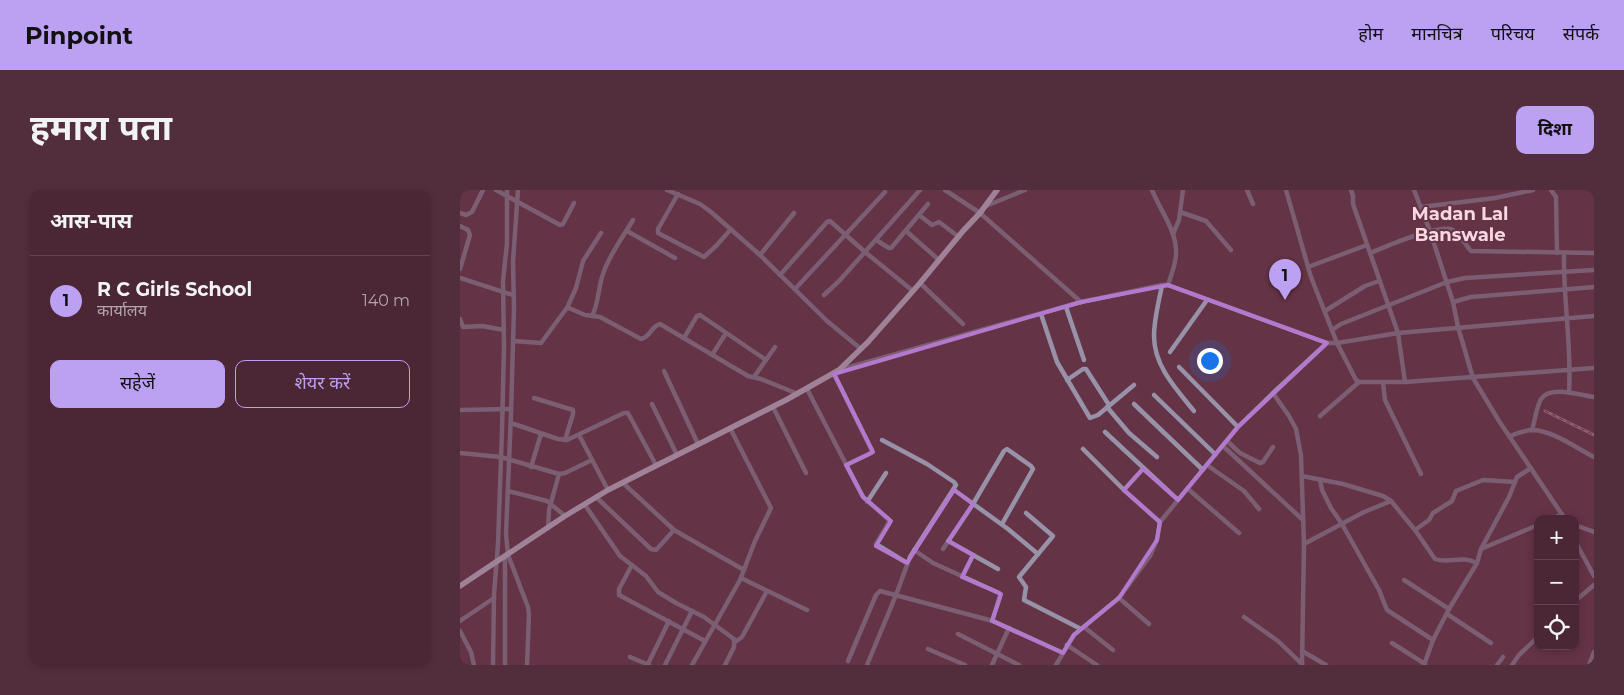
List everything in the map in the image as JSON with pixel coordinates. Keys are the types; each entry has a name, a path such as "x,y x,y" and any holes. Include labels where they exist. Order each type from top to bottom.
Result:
{"main road":[{"path":"460,586 565,516 608,490 773,407 836,372 861,350 920,284 998,190"}],"street":[{"path":"460,213 466,215 472,212 483,190"},
{"path":"496,190 511,196 560,225 563,224 574,203"},
{"path":"493,665 494,598 506,534 508,491 505,458 511,423 506,409 512,341 508,294 503,270 511,196 518,190"},
{"path":"667,190 704,206 760,255 827,321 861,350"},
{"path":"824,295 920,190"},
{"path":"945,190 980,214 1081,302"},
{"path":"986,206 1025,190"},
{"path":"1152,190 1172,234 1177,253 1168,286"},
{"path":"1172,234 1178,223 1183,190"},
{"path":"1247,190 1253,204"},
{"path":"1286,190 1308,267 1337,343 1356,380 1359,382 1383,383 1473,378 1594,368"},
{"path":"1351,190 1352,204 1398,333 1405,382"},
{"path":"1416,190 1453,302 1458,327 1473,378 1499,421 1562,515"},
{"path":"1421,207 1494,198 1532,190"},
{"path":"1551,190 1556,197 1556,253"},
{"path":"795,289 885,192"},
{"path":"678,194 658,229 658,233 704,257 731,229"},
{"path":"504,665 502,558 506,409 504,330 513,262 511,196"},
{"path":"876,240 890,248 928,204"},
{"path":"1180,212 1206,221 1231,250"},
{"path":"760,255 794,213"},
{"path":"919,215 932,225 939,222 958,237"},
{"path":"592,316 597,304 600,282 605,268 633,220"},
{"path":"780,275 826,222 830,221 913,291"},
{"path":"460,226 466,228 470,235 460,269"},
{"path":"1370,253 1430,231 1453,230 1471,251 1594,253"},
{"path":"627,231 675,258"},
{"path":"906,231 939,260"},
{"path":"512,341 541,343 567,308 576,288 583,261 601,233"},
{"path":"1308,267 1367,245"},
{"path":"1564,253 1564,289 1570,369 1569,393"},
{"path":"1332,330 1387,305 1446,282 1465,278 1594,270"},
{"path":"460,278 508,294"},
{"path":"1325,311 1365,286 1379,281"},
{"path":"920,284 963,324"},
{"path":"1162,285 1154,334 1159,363 1165,374 1194,411"},
{"path":"846,465 872,451 836,372 1081,302 1162,285 1327,343 1398,333 1594,316"},
{"path":"1453,302 1471,297 1594,287"},
{"path":"1170,352 1207,300"},
{"path":"1066,307 1084,360"},
{"path":"567,308 603,318 637,338 648,336 654,326 660,324 748,376 761,378 798,394"},
{"path":"1041,314 1057,362 1090,418 1098,415 1134,385"},
{"path":"684,338 699,315 766,360"},
{"path":"460,319 463,327 482,326 504,330"},
{"path":"712,355 726,333"},
{"path":"1056,665 1074,635 1119,598 1150,556 1157,540 1160,522 1238,427 1327,343"},
{"path":"754,377 775,347"},
{"path":"1179,367 1238,427"},
{"path":"1067,380 1082,369 1086,369 1108,406 1129,432 1157,456"},
{"path":"664,372 698,444"},
{"path":"1320,416 1359,382"},
{"path":"1383,383 1385,400 1421,474"},
{"path":"807,389 860,491 867,502 889,521 875,543 876,546 907,563"},
{"path":"1532,430 1540,401 1544,395 1550,392 1594,397"},
{"path":"1273,393 1296,429 1301,455 1304,544 1303,665"},
{"path":"1154,395 1216,455"},
{"path":"534,398 572,410 573,414 565,440"},
{"path":"652,404 677,455"},
{"path":"1134,404 1203,470"},
{"path":"773,407 806,473"},
{"path":"460,410 506,409"},
{"path":"511,423 565,440 628,413 656,465"},
{"path":"692,665 741,578 754,541 771,508 730,428"},
{"path":"1510,436 1532,430 1547,433 1594,457"},
{"path":"1105,432 1178,500"},
{"path":"531,467 541,434"},
{"path":"579,435 608,490"},
{"path":"867,665 907,563 956,485 927,464 882,440"},
{"path":"1227,441 1240,453 1260,463 1263,462 1273,446"},
{"path":"1223,446 1303,520"},
{"path":"1083,449 1124,490 1160,522"},
{"path":"943,549 974,504 1004,451 1009,450 1033,469 1002,524"},
{"path":"460,453 505,458 559,474 566,473 592,460"},
{"path":"1207,465 1244,491 1258,509"},
{"path":"1392,643 1425,665 1433,640 1477,563 1518,475 1531,468"},
{"path":"1124,490 1143,469"},
{"path":"867,502 886,473"},
{"path":"548,528 550,503 559,474"},
{"path":"1302,476 1377,493 1391,501 1437,561 1463,558 1477,563"},
{"path":"1320,480 1322,490 1329,504 1379,590 1387,610 1433,640"},
{"path":"1415,530 1429,520 1433,513 1452,501 1456,491 1483,480 1515,482"},
{"path":"623,483 674,530 744,570"},
{"path":"1188,489 1239,533"},
{"path":"954,490 1002,524 1038,554"},
{"path":"508,491 550,503 565,516"},
{"path":"596,497 651,549 656,550 674,530"},
{"path":"1304,544 1391,501"},
{"path":"585,504 620,556 646,576 663,595 704,617 731,636 736,642"},
{"path":"1026,513 1053,536 1018,577 1026,586 1024,600 1082,628 1113,650"},
{"path":"1579,526 1594,532"},
{"path":"1482,549 1534,527"},
{"path":"948,542 998,569"},
{"path":"1579,549 1594,576"},
{"path":"914,550 933,563 999,593 1000,596 992,621"},
{"path":"962,577 973,555"},
{"path":"502,558 528,607 530,623 527,665"},
{"path":"632,565 618,593 705,641"},
{"path":"741,578 807,610"},
{"path":"1404,580 1491,643"},
{"path":"1579,598 1594,585"},
{"path":"726,665 736,642 742,637 768,591"},
{"path":"848,661 877,593 882,592 992,621 1063,653"},
{"path":"460,622 494,598"},
{"path":"1119,598 1149,624"},
{"path":"666,665 692,611"},
{"path":"1244,617 1278,641 1303,665"},
{"path":"630,657 648,665 669,621"},
{"path":"992,665 1009,628"},
{"path":"460,631 474,665"},
{"path":"958,634 1019,665"},
{"path":"1512,665 1519,655 1534,642"},
{"path":"1067,645 1097,665"},
{"path":"928,648 965,665"},
{"path":"1302,651 1326,665"},
{"path":"1588,665 1594,652"},
{"path":"1497,665 1503,657"}],"highlighted area":[{"path":"1168,285 1327,343 1238,427 1178,500 1143,469 1124,490 1160,522 1157,540 1119,598 1074,635 1063,653 992,621 1001,594 962,577 973,555 948,541 973,504 954,490 907,563 876,546 891,521 863,497 846,465 873,452 834,374 1081,302"}],"railway":[{"path":"1545,411 1594,435"}],"place":[{"name":"R C Girls School","path":"1285,300"}],"district":[{"name":"Madan Lal Banswale","path":"1460,224"}]}
